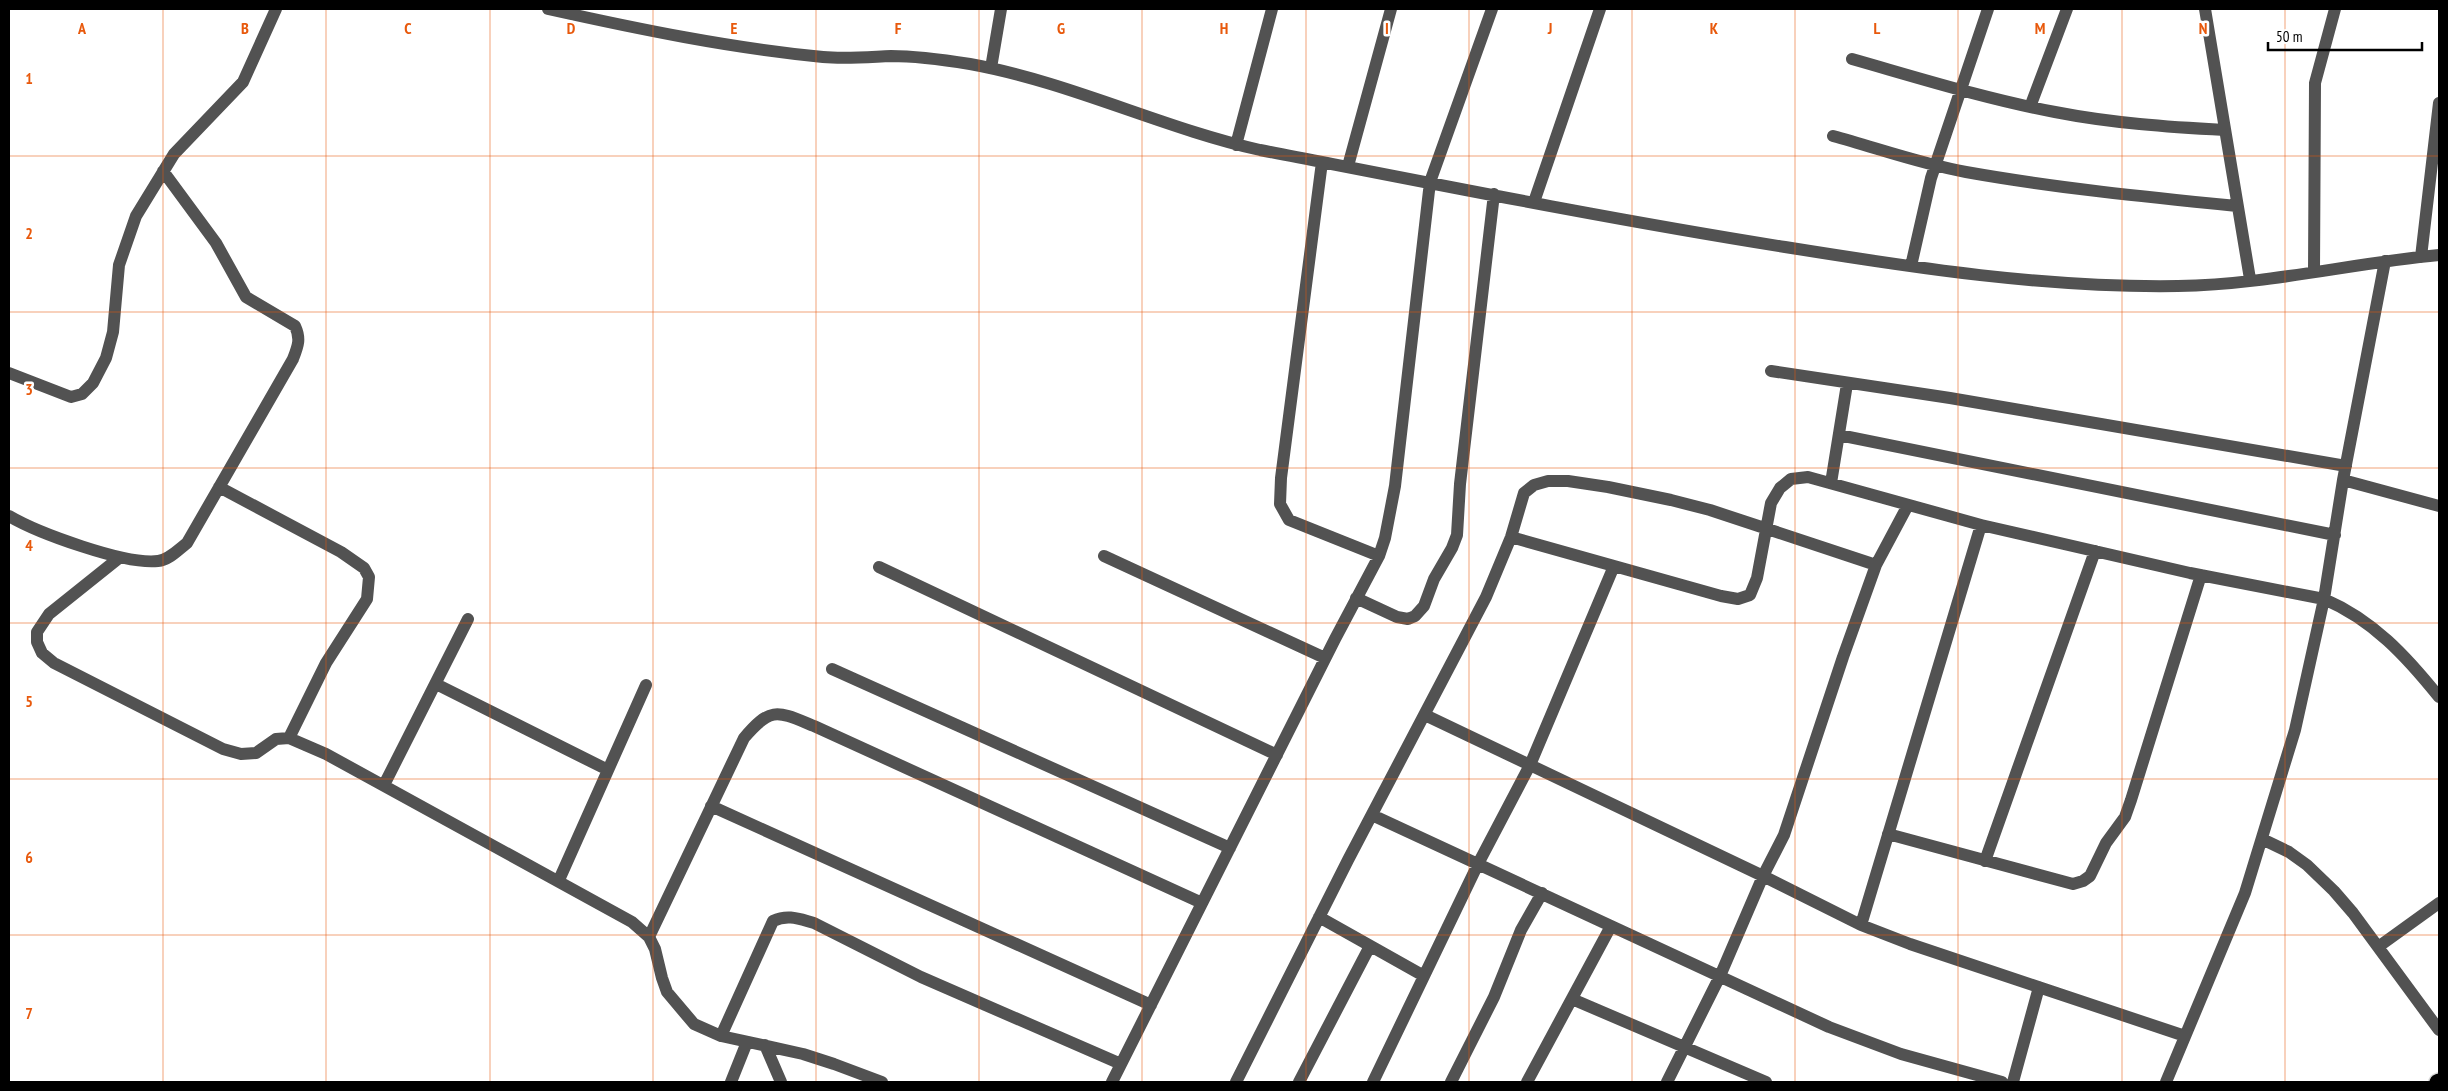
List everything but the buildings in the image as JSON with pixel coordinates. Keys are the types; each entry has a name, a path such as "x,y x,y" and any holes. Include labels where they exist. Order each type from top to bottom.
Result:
{"street":[{"path":"9,373 71,397 82,394 93,383 106,358 113,332 116,285 127,240 136,216 163,171 188,138 231,97 243,82 276,9"},
{"path":"548,9 695,39 792,54 843,59 918,58 991,68 1070,89 1208,138 1236,145 1650,225 1911,266 2005,278 2112,286 2208,285 2439,255"},
{"path":"991,68 1001,9"},
{"path":"1236,145 1272,9"},
{"path":"1348,166 1391,9"},
{"path":"1112,1082 1325,658 1379,556 1390,514 1397,468 1430,182 1492,9"},
{"path":"1534,202 1600,9"},
{"path":"1911,266 1935,165 1988,9"},
{"path":"2030,107 2067,9"},
{"path":"2205,9 2250,280"},
{"path":"2314,271 2315,83 2335,9"},
{"path":"1852,59 1960,90 2030,107 2150,126 2225,130"},
{"path":"2421,256 2439,103"},
{"path":"1834,136 1935,165 2094,192 2237,206"},
{"path":"1322,162 1281,478 1280,504 1289,520 1379,556"},
{"path":"9,516 119,558 160,562 171,556 187,543 293,359 299,343 299,334 295,326 246,296 216,242 163,171"},
{"path":"1356,598 1397,617 1408,619 1415,616 1424,606 1434,578 1458,535 1460,484 1494,194"},
{"path":"2166,1082 2245,893 2295,730 2324,599 2343,480 2385,261"},
{"path":"1771,371 1847,384 1941,396 2346,466"},
{"path":"1831,483 1847,384"},
{"path":"1839,435 2334,535"},
{"path":"1511,537 1721,596 1738,599 1750,595 1757,578 1771,503 1780,488 1791,479 1808,477 1981,525 2201,575 2324,599 2344,608 2383,634 2439,697"},
{"path":"2343,480 2439,506"},
{"path":"1236,1082 1486,597 1511,537 1524,493 1534,484 1548,481 1568,481 1617,488 1710,510 1876,565"},
{"path":"220,487 341,552 364,568 369,577 367,599 326,663 289,738"},
{"path":"1667,1082 1720,976 1791,816 1843,657 1876,565 1908,505"},
{"path":"1861,924 1981,525"},
{"path":"1985,861 2095,551"},
{"path":"1104,556 1325,658"},
{"path":"119,558 42,622 37,632 37,642 42,653 54,663 222,749 241,754 256,753 276,738 289,738 326,754 559,880 632,922 649,938 655,949 667,992 681,1011 694,1024 721,1036 764,1045 834,1064 882,1082"},
{"path":"1373,1082 1478,864 1530,765 1614,566"},
{"path":"879,567 1277,755"},
{"path":"1888,834 2073,884 2083,881 2090,876 2106,844 2125,817 2201,575"},
{"path":"384,785 468,619"},
{"path":"832,669 1230,848"},
{"path":"436,684 608,770"},
{"path":"559,880 646,685"},
{"path":"649,938 744,738 766,716 781,713 814,726 1202,903"},
{"path":"1425,715 1861,924 2039,987 2186,1036"},
{"path":"711,806 1151,1005"},
{"path":"1372,815 1860,1040 1983,1080 2002,1082"},
{"path":"2262,839 2289,852 2320,876 2353,913 2439,1030"},
{"path":"1451,1082 1494,997 1521,930 1542,893"},
{"path":"2378,947 2439,903"},
{"path":"721,1036 773,921 782,917 796,918 814,924 921,978 1121,1064"},
{"path":"1320,917 1424,976"},
{"path":"1528,1082 1611,926"},
{"path":"1299,1082 1370,946"},
{"path":"2013,1082 2039,987"},
{"path":"1572,999 1766,1082"},
{"path":"731,1082 747,1042"},
{"path":"764,1045 781,1082"}]}
